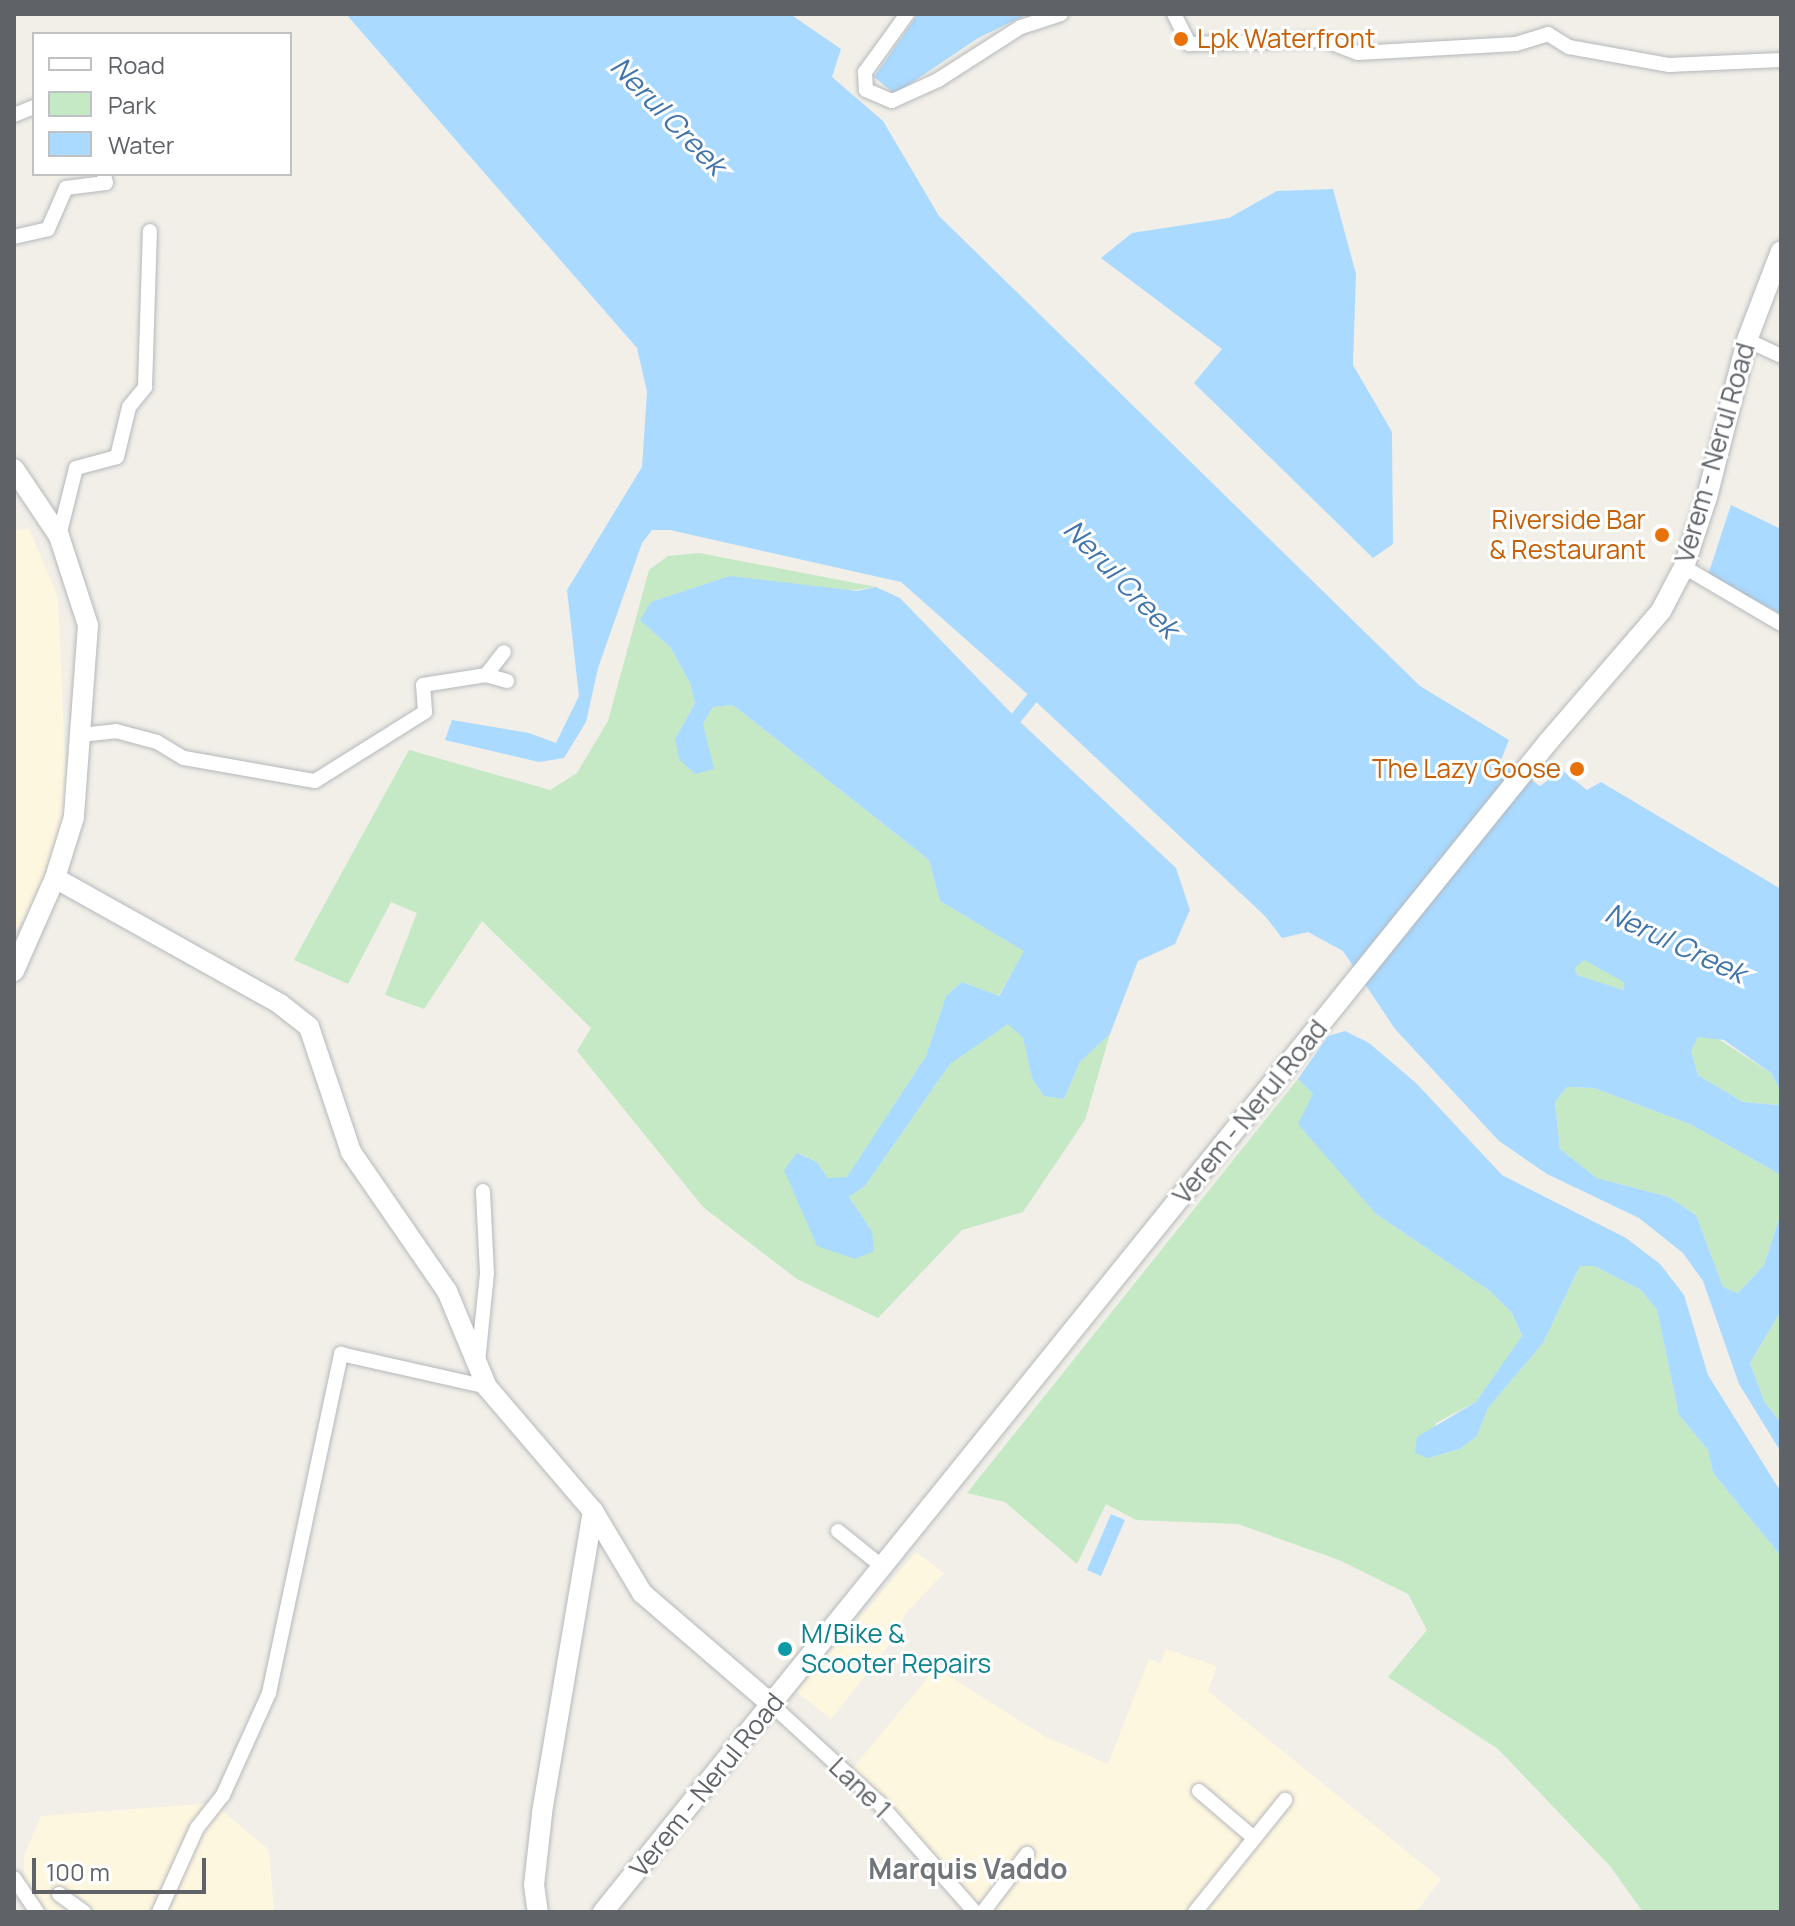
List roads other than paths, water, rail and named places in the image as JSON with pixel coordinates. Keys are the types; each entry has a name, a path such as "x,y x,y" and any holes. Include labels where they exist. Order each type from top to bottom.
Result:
{"main road":[{"name":"Verem - Nerul Road","path":"603,1912 884,1568 1548,742 1661,611 1684,567 1707,497 1747,340 1781,251"},
{"path":"14,469 59,536 88,625 74,817 55,878 14,971"},
{"path":"55,878 280,1004 309,1027 351,1152 441,1281 482,1378 593,1511 642,1593 772,1705"},
{"path":"538,1912 534,1885 542,1814 593,1511"}],"street":[{"path":"907,14 865,72 866,90 892,101 938,80 1021,27 1061,14"},
{"path":"1174,14 1189,44 1324,40 1358,53 1516,44 1548,34 1569,47 1669,65 1781,60"},
{"path":"14,237 48,229 66,188 106,183 104,176"},
{"path":"59,536 76,468 117,457 129,407 145,387 150,231"},
{"path":"1747,340 1781,356"},
{"path":"1684,567 1781,624"},
{"path":"486,675 504,652"},
{"path":"80,735 116,731 157,742 184,758 315,781 425,712 423,685 486,675 507,681"},
{"path":"159,1912 197,1828 223,1795 269,1693 341,1354 482,1378 487,1274 483,1191"},
{"path":"838,1531 884,1568"},
{"name":"Lane 1","path":"772,1705 878,1802 975,1912"},
{"path":"1199,1791 1254,1838"},
{"path":"1195,1912 1285,1800"},
{"path":"983,1912 1027,1854"},
{"path":"14,1878 37,1912"},
{"path":"59,1894 84,1912"}],"water":[{"name":"Nerul Creek","path":"346,14 790,14 841,49 832,77 883,121 939,216 1420,686 1509,740 1501,760 1540,786 1562,770 1587,790 1601,782 1781,889 1781,1092 1771,1073 1724,1040 1698,1037 1691,1051 1698,1075 1743,1102 1778,1105 1781,1097 1781,1175 1692,1125 1594,1088 1567,1087 1555,1102 1560,1149 1597,1178 1669,1197 1696,1215 1723,1287 1738,1293 1764,1265 1781,1213 1781,1311 1750,1363 1764,1401 1781,1423 1781,1452 1739,1384 1703,1281 1683,1253 1639,1218 1547,1174 1499,1141 1395,1029 1343,951 1308,932 1282,938 1265,916 1032,698 901,582 670,530 652,530 642,543 598,668 586,722 564,758 539,762 445,740 452,720 529,733 556,743 579,696 567,590 642,467 647,392 637,348","holes":["1584,960 1624,982 1623,990 1577,975 1575,968"]},
{"path":"918,14 1028,14 978,38 895,94 874,77"},
{"path":"1333,189 1356,274 1353,365 1392,432 1393,544 1373,558 1194,383 1222,349 1101,258 1132,233 1229,218 1277,191"},
{"path":"1731,505 1781,529 1781,614 1708,575"},
{"path":"730,576 857,591 876,587 900,598 1016,718 1176,868 1190,910 1175,944 1138,961 1110,1034 1080,1062 1064,1099 1044,1096 1032,1078 1023,1038 1008,1024 950,1064 865,1186 849,1197 872,1231 874,1251 855,1259 817,1246 784,1170 797,1153 817,1162 828,1178 847,1177 926,1056 946,996 962,982 999,996 1024,951 940,901 929,860 733,705 713,707 703,724 714,769 695,774 679,759 675,739 695,703 690,683 670,647 640,620 651,602"},
{"path":"1345,1031 1369,1043 1416,1083 1502,1175 1626,1238 1660,1264 1684,1295 1708,1375 1781,1492 1781,1556 1713,1473 1708,1450 1679,1415 1657,1310 1641,1290 1594,1266 1580,1266 1543,1343 1488,1408 1477,1436 1460,1449 1428,1458 1415,1453 1417,1437 1476,1402 1522,1336 1512,1313 1490,1291 1376,1214 1298,1124 1313,1094 1298,1079 1328,1036"},
{"path":"1111,1514 1125,1520 1101,1576 1087,1570"}],"waterway":[{"path":"1016,718 1032,698"}],"place":[{"name":"Lpk Waterfront","path":"1181,39"},
{"name":"Riverside Bar & Restaurant","path":"1662,535"},
{"name":"The Lazy Goose","path":"1577,769"},
{"name":"M/Bike & Scooter Repairs","path":"785,1649"}],"district":[{"name":"Marquis Vaddo","path":"968,1868"}]}
